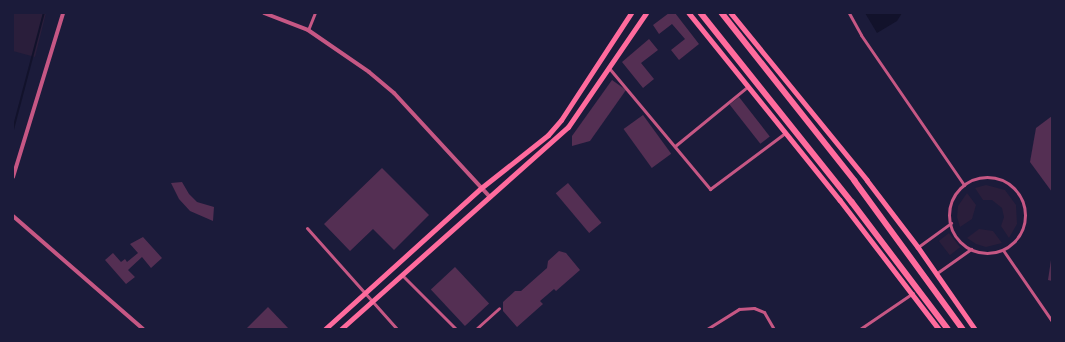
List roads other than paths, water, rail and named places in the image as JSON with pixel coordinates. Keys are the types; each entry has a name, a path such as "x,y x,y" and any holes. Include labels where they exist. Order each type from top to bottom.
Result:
{"highway":[{"path":"701,13 852,202 948,329"},
{"path":"722,13 855,181 963,329"}],"main road":[{"path":"325,329 481,188 548,135 561,120 631,13"},
{"path":"341,329 568,127 646,13"},
{"path":"689,13 913,293 939,329"},
{"path":"731,13 918,247 976,329"}],"street":[{"path":"13,176 63,13"},
{"path":"264,13 308,30 353,60 394,93 490,197"},
{"path":"308,30 315,13"},
{"path":"849,13 860,35 964,186"},
{"path":"609,68 710,189 785,133"},
{"path":"675,146 747,87"},
{"path":"982,178 995,178 1007,183 1017,191 1024,210 1024,225 1019,236 1003,250 990,253 971,249 957,238 950,223 952,201 964,186 982,178"},
{"path":"13,216 143,329"},
{"path":"918,247 950,223"},
{"path":"306,228 396,329"},
{"path":"937,273 971,249"},
{"path":"1003,250 1052,321"},
{"path":"402,274 456,329"},
{"path":"860,329 913,293"},
{"path":"476,329 499,308"},
{"path":"708,329 739,309 754,308 764,312 774,329"}],"waterway":[{"path":"13,130 44,13"}]}
